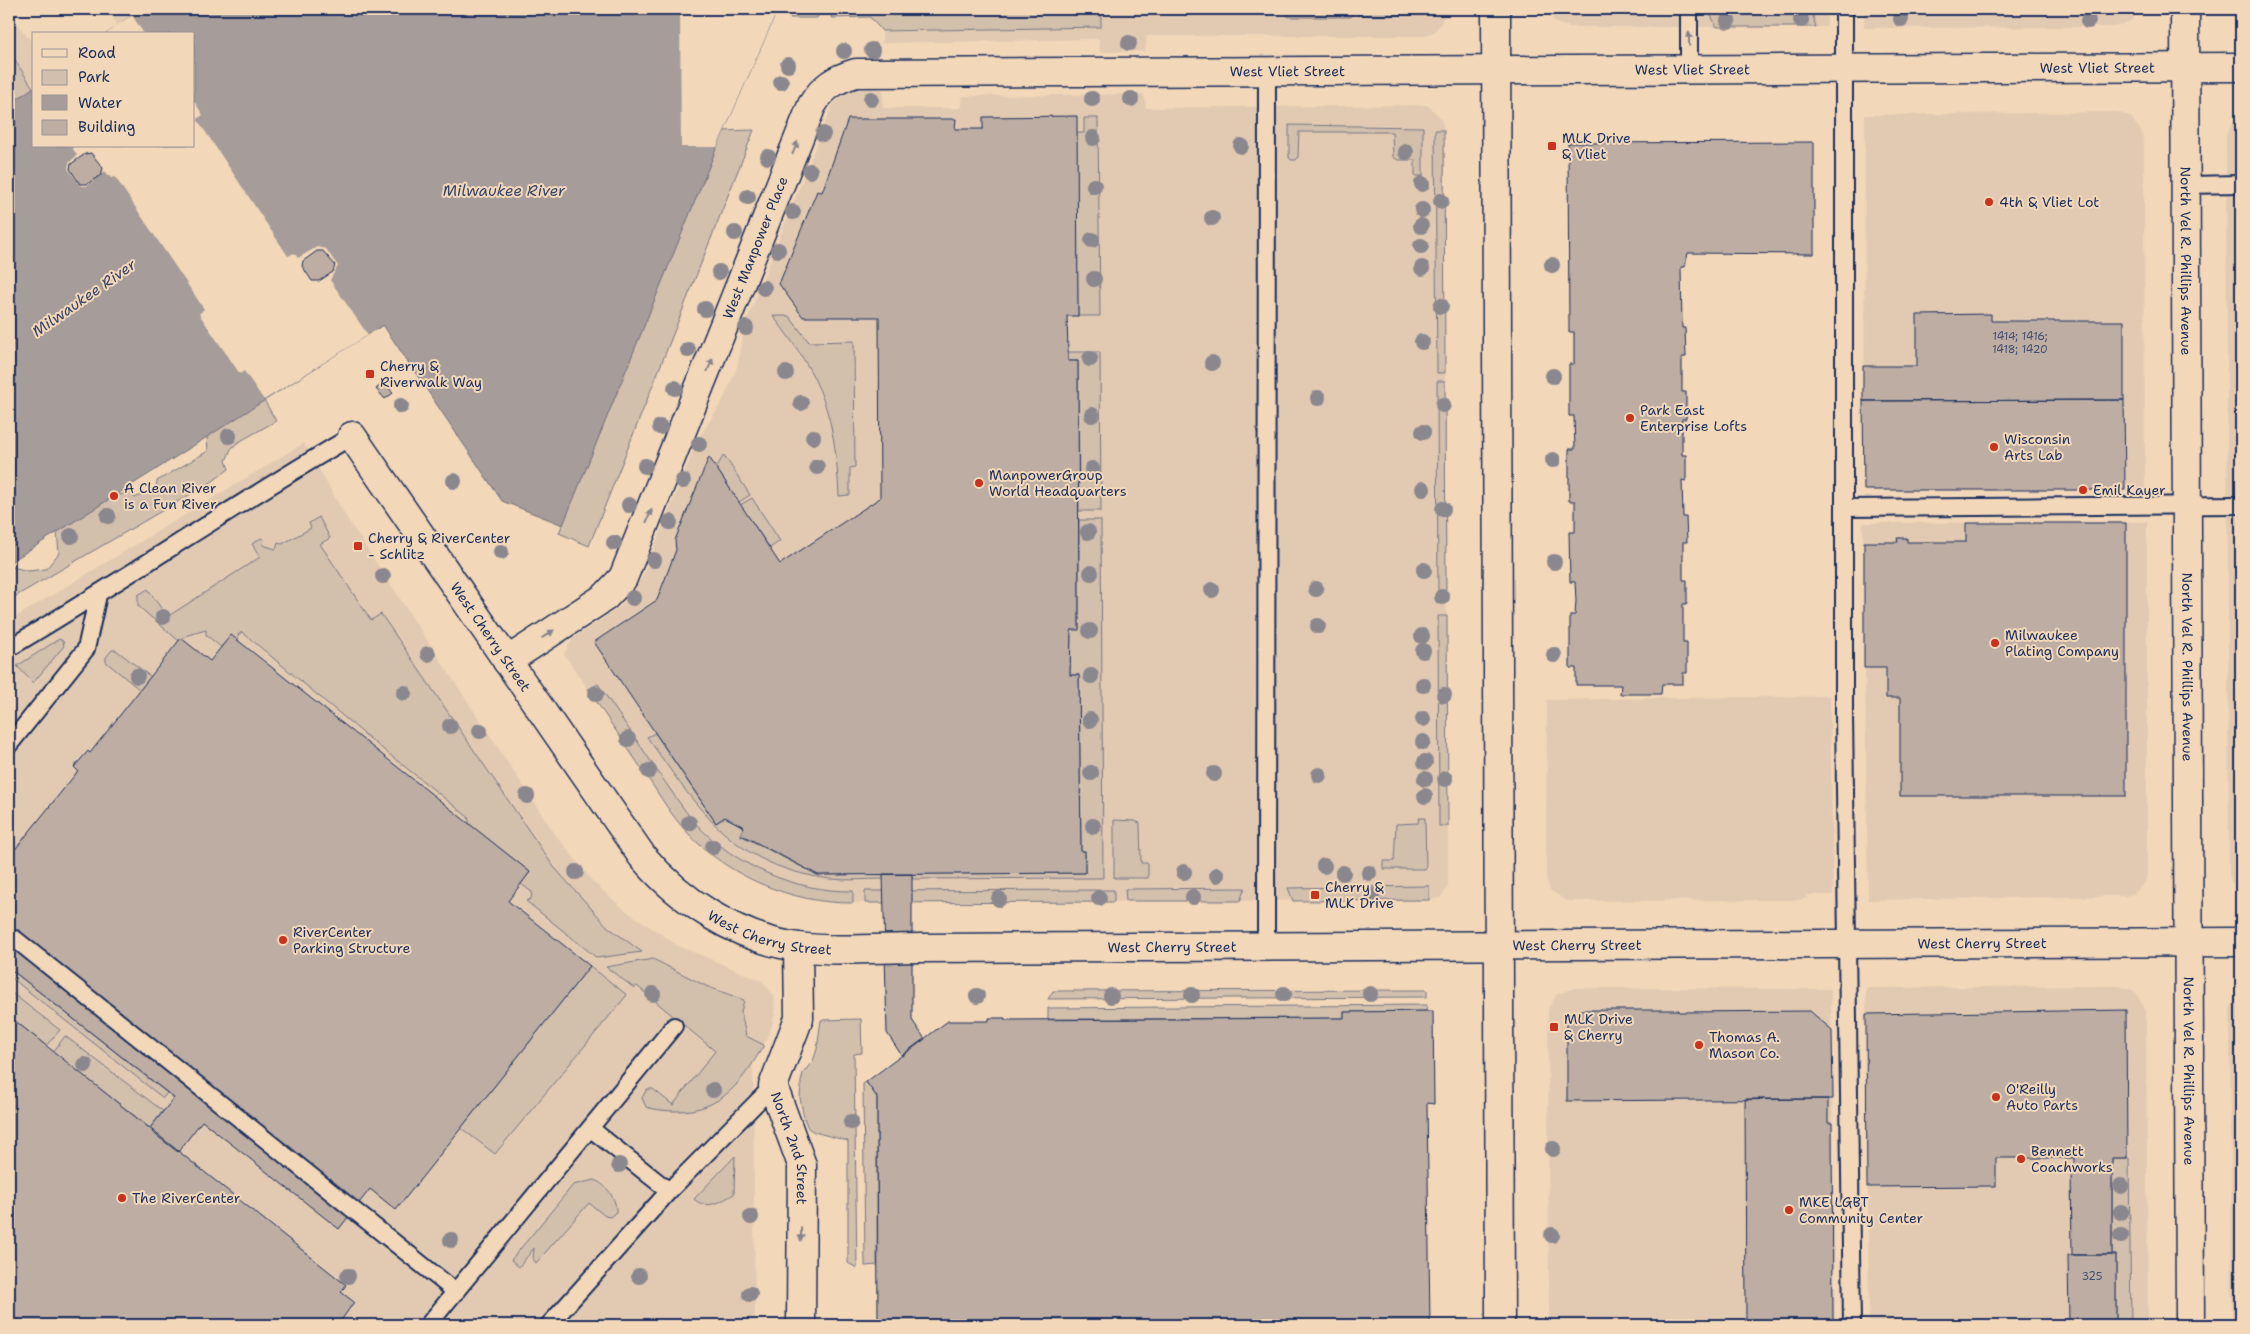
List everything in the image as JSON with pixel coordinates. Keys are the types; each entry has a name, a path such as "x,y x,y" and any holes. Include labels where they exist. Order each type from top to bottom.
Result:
{"street":[{"path":"1496,9 1500,1325"},
{"name":"North Vel R. Phillips Avenue","path":"2185,9 2190,1325"},
{"name":"West Vliet Street","path":"1144,72 2241,67"},
{"name":"West Manpower Place","path":"507,661 605,597 623,578 812,105 820,92 839,78 856,73 1144,72"},
{"name":"West Cherry Street","path":"352,436 582,772 650,866 689,899 715,916 769,941 798,947 940,948 2241,942"},
{"name":"North 2nd Street","path":"798,947 799,1018 773,1086 802,1165 801,1325"}],"lane":[{"path":"1689,9 1690,69"},
{"path":"1844,9 1846,944 1852,1325"},
{"path":"1266,946 1267,71"},
{"path":"2185,184 2241,184"},
{"path":"9,648 98,595 278,480 352,436"},
{"path":"1844,508 2241,505"},
{"path":"9,745 86,649 98,595"},
{"path":"15,939 456,1292"},
{"path":"428,1325 674,1026"},
{"path":"549,1325 669,1191 773,1086"},
{"path":"590,1128 669,1191"}],"shaded area":[{"path":"108,9 140,9 117,25"},
{"path":"835,9 1446,9 1446,12 1440,25 1434,32 1422,36 1147,36 1145,51 1100,52 1099,39 882,43 882,30 870,17 831,18"},
{"path":"1546,9 1827,9 1827,27 1569,27 1556,23"},
{"path":"1864,9 2140,9 2131,21 2114,27 1864,28"},
{"path":"9,15 32,42 32,88 9,105"},
{"path":"855,89 883,89 883,108 961,108 963,96 1144,94 1146,108 1427,105 1441,118 1444,130 1448,887 1440,898 1429,900 837,903 810,900 761,884 720,860 686,832 675,818 564,654 573,638 620,607 642,578 698,439 722,402 732,380 738,364 745,325 831,108 840,96"},
{"path":"2117,112 2130,116 2141,131 2144,142 2145,489 1864,490 1865,115"},
{"path":"2241,115 2241,894 2231,881 2229,873 2226,135 2233,122"},
{"path":"304,443 348,520 555,834 593,882 625,910 677,945 762,981 774,996 775,1014 768,1038 753,1062 755,1325 9,1325 9,621"},
{"name":"Milwaukee Plating Company","path":"2147,522 2147,874 2145,883 2133,894 2125,896 1868,900 1863,523"},
{"path":"1830,696 1833,895 1807,895 1807,898 1800,900 1566,901 1550,890 1546,877 1547,700"},
{"path":"2119,986 2135,991 2146,1011 2148,1325 1869,1325 1866,988"},
{"path":"1575,988 1831,989 1835,1325 1549,1325 1548,1013 1549,1007 1557,994"},
{"path":"2241,989 2241,1325 2232,1325 2230,1010 2235,995"}],"green space":[{"path":"793,9 821,9 817,18 790,18"},
{"path":"835,9 1101,9 1101,27 882,31 870,17 831,18"},
{"path":"1288,9 1352,10 1351,17 1288,17"},
{"path":"1422,9 1422,15 1358,15 1358,10"},
{"path":"1709,12 1812,12 1816,27 1717,27"},
{"path":"9,51 32,86 32,92 25,117 9,138"},
{"path":"1084,118 1098,118 1100,316 1078,316 1076,133 1084,133"},
{"path":"1289,125 1423,127 1423,176 1415,176 1415,160 1398,160 1393,157 1392,132 1299,132 1298,157 1296,160 1291,160 1289,158"},
{"path":"754,130 589,546 559,533 722,131"},
{"path":"1435,130 1444,130 1445,373 1437,373"},
{"path":"773,316 789,316 809,342 854,341 855,467 850,468 850,495 839,496 830,420 815,380 804,360"},
{"path":"1068,352 1100,352 1101,511 1079,511 1078,361 1068,361"},
{"path":"1437,381 1445,381 1446,602 1438,602"},
{"path":"264,400 276,421 237,443 231,449 226,461 229,469 213,481 9,600 9,566 28,571 46,569 59,553 57,532 114,496 132,492 135,498 156,488 157,481 208,451 207,436"},
{"path":"724,455 750,495 739,502 716,468"},
{"path":"752,498 780,541 770,548 740,505"},
{"path":"319,517 330,538 320,544 371,620 381,614 553,866 608,927 642,952 597,958 526,901 531,899 532,892 521,884 530,872 470,825 468,817 375,743 242,632 238,635 239,642 231,636 221,647 206,635 206,630 188,635 179,641 138,606 138,595 148,589 167,617 260,557 252,544 261,538 264,539 263,545 276,549 278,543 282,544 311,528 309,523"},
{"path":"1079,520 1101,520 1103,878 912,879 912,874 1085,873 1085,851 1081,851 1079,675 1070,675 1071,630 1079,629"},
{"path":"1438,616 1447,616 1448,826 1439,826"},
{"path":"59,639 63,641 64,646 33,683 17,666"},
{"path":"112,650 116,650 151,677 140,690 106,662 106,657"},
{"path":"598,684 680,804 696,824 712,839 748,864 768,874 810,887 853,891 853,903 830,902 784,893 741,874 702,847 671,812 588,689"},
{"path":"655,733 716,823 725,817 744,827 740,835 817,875 883,874 884,879 837,880 796,872 767,862 743,848 702,811 684,788 647,737"},
{"path":"1419,818 1425,818 1426,869 1383,869 1383,861 1394,861 1396,824 1418,823"},
{"path":"1114,820 1140,823 1141,863 1148,863 1148,878 1114,878"},
{"path":"1429,886 1429,900 1293,901 1288,888"},
{"path":"1245,888 1240,901 1126,901 1125,889"},
{"path":"1114,890 1114,902 865,903 865,891"},
{"path":"653,959 706,986 744,1000 741,1012 746,1036 764,1045 739,1082 719,1100 706,1106 692,1110 661,1110 646,1107 642,1098 647,1089 653,1089 673,1105 715,1051 637,986 634,988 606,967"},
{"path":"590,966 627,995 495,1154 461,1128"},
{"path":"9,968 167,1093 163,1098 9,976"},
{"path":"1427,990 1427,997 1048,999 1053,991"},
{"path":"9,991 60,1030 46,1046 9,1016"},
{"path":"1427,1005 1426,1011 1344,1012 1344,1018 1048,1019 1048,1008"},
{"path":"861,1019 862,1053 854,1054 857,1268 848,1263 848,1141 814,1132 808,1128 800,1098 803,1073 813,1061 817,1049 821,1020"},
{"path":"65,1036 163,1111 150,1128 53,1052"},
{"path":"866,1082 877,1097 877,1265 865,1266 863,1084"},
{"path":"735,1156 734,1194 709,1205 699,1203 694,1199"},
{"path":"2112,1158 2129,1158 2131,1325 2116,1325 2116,1255 2112,1255"},
{"path":"594,1180 603,1185 613,1197 616,1212 610,1217 605,1216 589,1203 536,1263 533,1259 534,1248 519,1267 511,1260 573,1185"}],"water":[{"name":"Milwaukee River","path":"140,9 146,13 153,9 778,9 717,147 563,525 502,501 383,325 9,563 9,105 32,88 32,148 195,148 195,32 109,32"}],"pier":[{"path":"680,9 778,9 717,147 681,147"},
{"path":"132,15 143,32 108,32"},
{"path":"195,103 203,115 197,119 288,256 294,253 298,258 317,247 326,249 338,266 330,280 368,335 264,400 244,371 240,374 199,314 204,309 115,177 111,178 105,171 87,186 81,186 68,169 69,163 77,155 73,149 195,148"}],"building":[{"name":"ManpowerGroup World Headquarters","path":"1077,116 1078,316 1067,316 1068,361 1078,361 1079,630 1071,630 1070,675 1079,675 1081,851 1085,851 1085,873 818,875 740,834 744,827 725,817 716,823 594,642 657,600 676,550 675,540 709,457 780,564 880,498 879,317 803,317 779,284 817,191 822,192 848,119 956,119 955,129 983,129 983,117"},
{"name":"Park East Enterprise Lofts","path":"1814,142 1814,254 1688,253 1685,267 1681,267 1682,328 1685,328 1686,357 1682,357 1682,392 1686,392 1686,419 1682,419 1682,455 1686,455 1686,481 1682,480 1683,517 1686,517 1687,542 1683,542 1683,580 1687,580 1687,604 1683,604 1683,643 1687,643 1687,673 1683,673 1683,684 1662,684 1661,694 1620,694 1621,685 1576,685 1576,668 1570,668 1570,615 1575,615 1576,601 1575,582 1570,582 1569,532 1575,532 1575,501 1569,501 1569,449 1575,449 1574,416 1569,416 1569,364 1574,364 1574,332 1569,332 1568,143"},
{"path":"91,153 103,168 101,175 87,184 80,184 70,169 71,164 85,154"},
{"path":"317,251 323,251 335,265 333,272 319,281 312,281 302,266 303,261"},
{"path":"1991,314 1991,321 2124,321 2124,400 1863,401 1863,366 1917,366 1917,315"},
{"path":"384,382 393,393 385,399 376,389"},
{"name":"Wisconsin Arts Lab","path":"2124,400 2125,490 1864,490 1863,401"},
{"name":"Milwaukee Plating Company","path":"1966,523 2126,523 2126,796 1900,796 1900,698 1886,698 1886,668 1864,668 1864,542 1898,542 1897,538 1907,538 1907,542 1966,542"},
{"name":"RiverCenter Parking Structure","path":"231,635 530,872 508,901 590,966 396,1210 370,1189 339,1229 202,1121 178,1152 152,1132 153,1130 150,1128 174,1098 9,968 9,914 14,907 9,903 9,857 78,771 74,767 88,751 90,753 181,638 210,661"},
{"path":"883,874 912,874 912,1020 925,1039 902,1056 887,1033"},
{"name":"Thomas A. Mason Co.","path":"1580,1010 1679,1010 1679,1012 1810,1011 1832,1030 1833,1099 1567,1101 1567,1021"},
{"name":"O'Reilly Auto Parts","path":"2126,1010 2127,1158 2112,1158 2112,1255 2072,1255 2071,1165 2074,1165 2074,1158 1996,1158 1996,1186 1867,1187 1866,1014"},
{"path":"1433,1011 1434,1104 1427,1103 1430,1325 878,1325 877,1097 866,1082 948,1021 989,1021 989,1018 1005,1018 1005,1020 1344,1018 1344,1012"},
{"name":"The RiverCenter","path":"9,1016 346,1285 341,1292 354,1302 338,1325 9,1325"},
{"name":"MKE LGBT Community Center","path":"1745,1099 1828,1099 1828,1123 1832,1123 1833,1325 1746,1325"},
{"path":"2068,1255 2116,1255 2116,1325 2069,1325"}],"place":[{"name":"MLK Drive & Vliet","path":"1552,146"},
{"name":"4th & Vliet Lot","path":"1989,202"},
{"name":"Cherry & Riverwalk Way","path":"370,374"},
{"name":"Park East Enterprise Lofts","path":"1630,418"},
{"name":"Wisconsin Arts Lab","path":"1994,447"},
{"name":"ManpowerGroup World Headquarters","path":"979,483"},
{"name":"Emil Kayer","path":"2083,490"},
{"name":"A Clean River is a Fun River","path":"114,496"},
{"name":"Cherry & RiverCenter - Schlitz","path":"358,546"},
{"name":"Milwaukee Plating Company","path":"1995,643"},
{"name":"Cherry & MLK Drive","path":"1315,895"},
{"name":"RiverCenter Parking Structure","path":"283,940"},
{"name":"MLK Drive & Cherry","path":"1554,1027"},
{"name":"Thomas A. Mason Co.","path":"1699,1045"},
{"name":"O'Reilly Auto Parts","path":"1996,1097"},
{"name":"Bennett Coachworks","path":"2021,1159"},
{"name":"The RiverCenter","path":"122,1198"},
{"name":"MKE LGBT Community Center","path":"1789,1210"}]}
